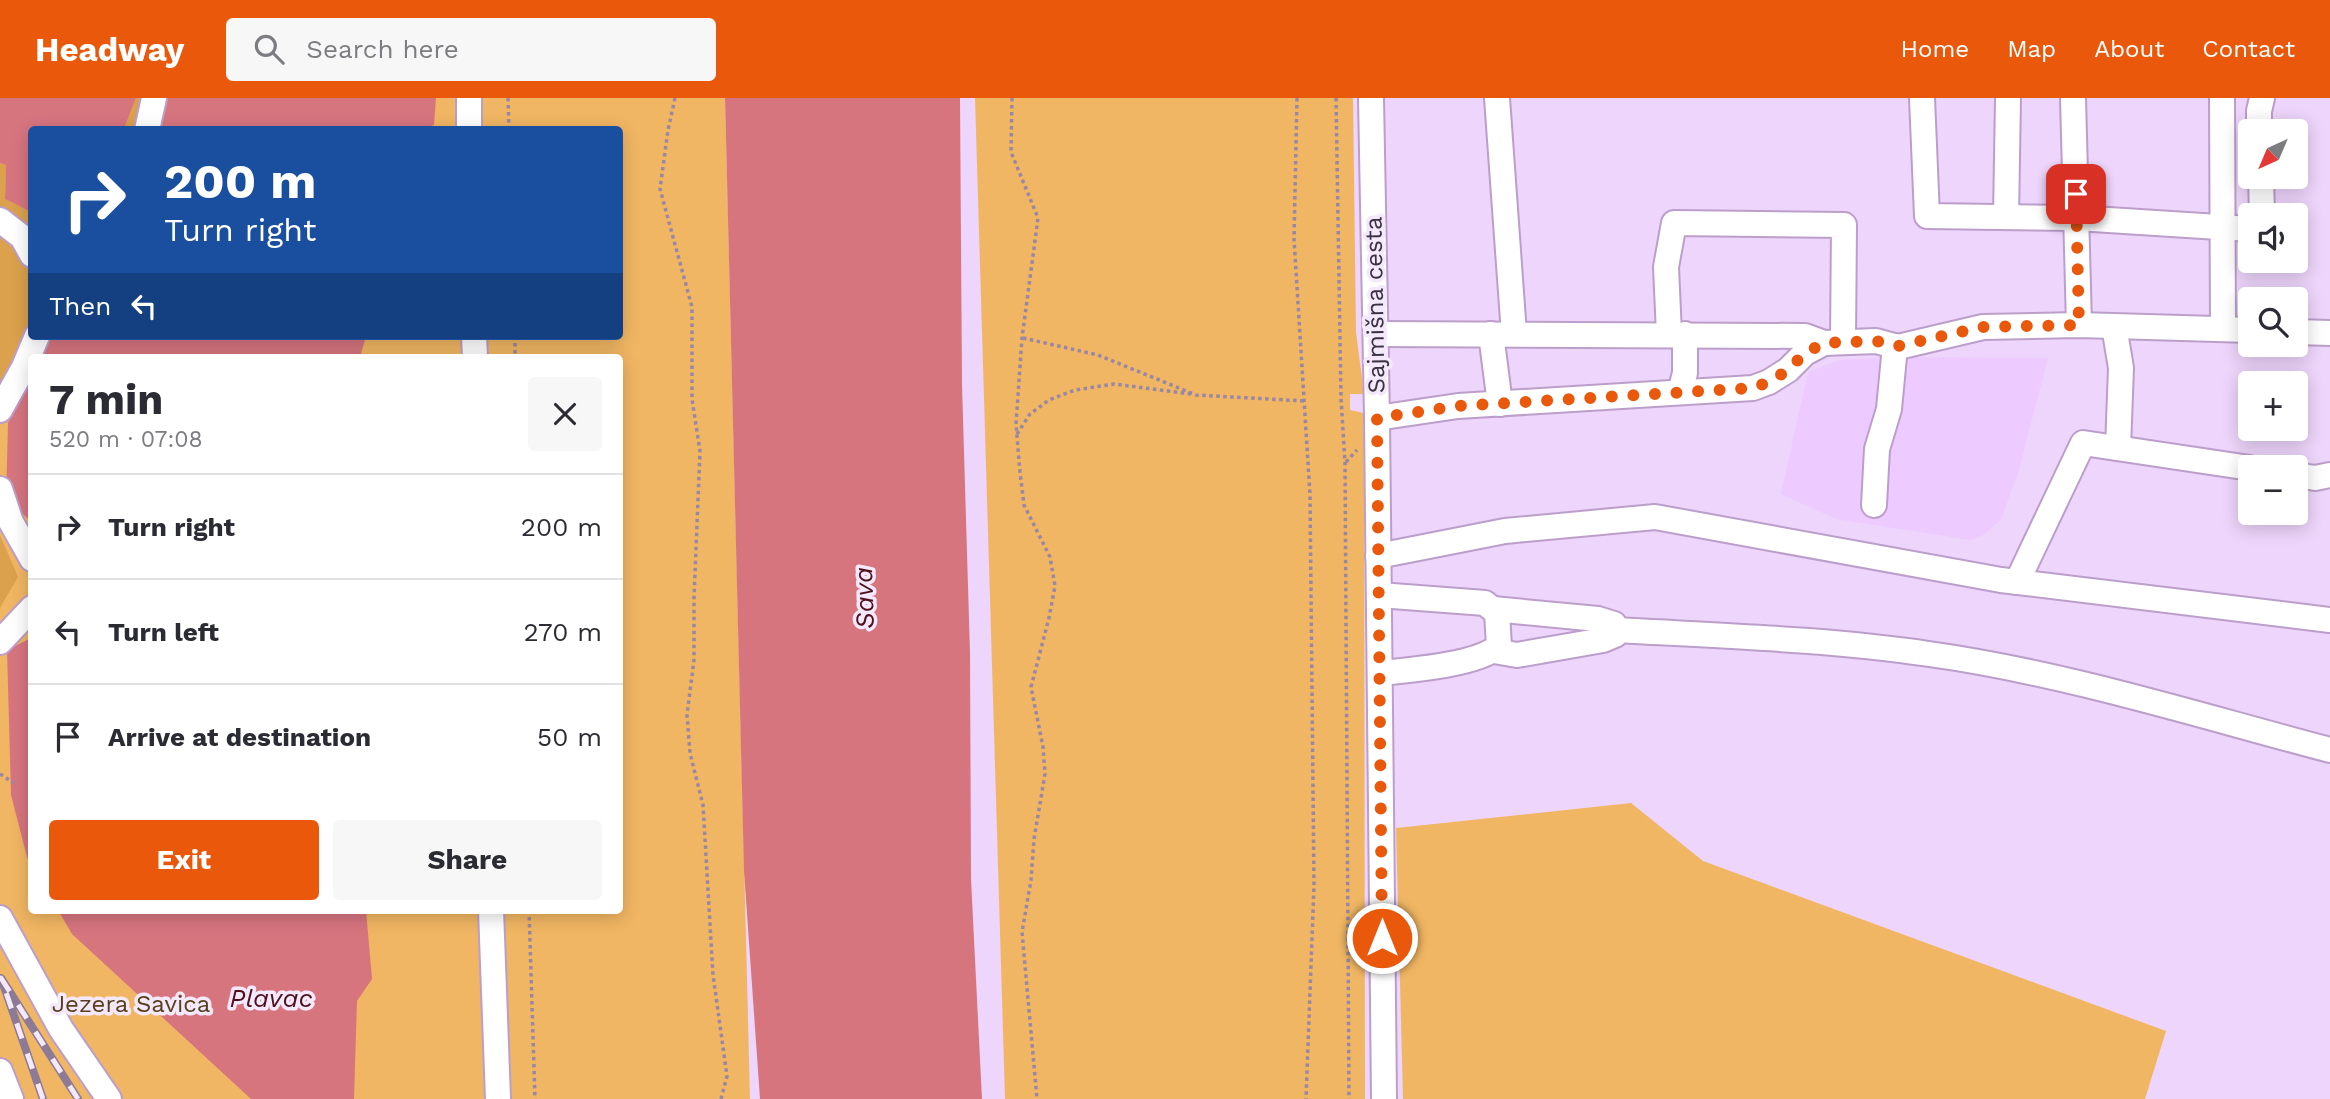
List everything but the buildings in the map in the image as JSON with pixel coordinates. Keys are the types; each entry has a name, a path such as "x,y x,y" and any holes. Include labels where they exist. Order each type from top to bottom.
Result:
{"street":[{"path":"148,126 154,98"},
{"path":"469,98 469,126"},
{"name":"Sajmišna cesta","path":"1371,98 1384,1099"},
{"path":"1497,98 1503,334 1500,404"},
{"path":"1922,98 1927,216 2077,219 2238,228"},
{"path":"2006,217 2008,98"},
{"path":"2073,98 2079,325"},
{"path":"2222,98 2223,329"},
{"path":"2259,119 2262,98"},
{"path":"0,219 22,237 28,248"},
{"path":"1680,392 1685,373 1666,267 1674,223 1844,225 1833,342"},
{"path":"1376,334 1805,336 1833,342 1876,341 1895,346 1917,344 1983,327 2079,325 2238,330"},
{"path":"2115,326 2121,368 2118,448"},
{"path":"2308,332 2330,333"},
{"path":"1377,418 1458,406 1753,388 1788,370 1805,353 1833,342"},
{"path":"1874,505 1877,449 1889,409 1895,346"},
{"path":"0,410 28,357"},
{"path":"2017,582 2084,443 2238,466"},
{"path":"2308,477 2330,475"},
{"path":"0,489 10,522 28,552"},
{"path":"1378,556 1505,531 1655,517 2017,582 2330,620"},
{"path":"1379,595 1485,603 1497,613 1499,646 1490,654 1430,667 1380,673"},
{"path":"1493,609 1598,619 1614,624 1617,630"},
{"path":"0,642 28,612"},
{"path":"1494,651 1517,654 1603,640 1615,635 1617,630"},
{"path":"1617,630 1794,640 1930,654 2093,686 2330,750"},
{"path":"491,914 498,1099"},
{"path":"0,918 61,1029 109,1099"},
{"path":"0,1070 11,1099"}],"path":[{"path":"508,98 509,126"},
{"path":"675,98 660,189 692,307 692,399 700,451 694,660 687,715 691,753 703,805 713,975 727,1076 722,1099"},
{"path":"1012,98 1011,152 1038,218 1022,338 1017,435 1024,505 1050,557 1055,586 1031,687 1043,747 1045,774 1022,932 1037,1099"},
{"path":"1297,98 1294,239 1310,495 1314,886 1306,1099"},
{"path":"1336,98 1341,398 1345,463 1349,1099"},
{"path":"1022,338 1098,355 1196,395"},
{"path":"1017,435 1030,414 1049,400 1075,390 1114,384 1196,395 1305,401"},
{"path":"0,774 14,783"},
{"path":"529,914 535,1099"}],"shaded area":[{"path":"136,98 168,98 162,126 126,126"},
{"path":"0,163 6,165 5,199 28,210 28,340 49,340 42,354 28,354 28,383 8,423 0,420"},
{"path":"1894,357 2048,358 2018,473 2001,519 1985,534 1971,540 1836,519 1781,494 1808,372 1840,360"},
{"path":"0,535 18,577 0,608"}],"green space":[{"name":"Jezera Savica","path":"0,98 461,98 462,126 28,126 28,340 467,340 467,354 28,354 28,914 484,914 491,1099 0,1099"},
{"path":"475,98 725,98 750,1099 505,1099 498,914 623,914 623,354 481,354 481,340 623,340 623,126 476,126"},
{"path":"975,98 1353,98 1356,332 1364,394 1350,394 1350,410 1364,413 1365,1099 1005,1099"},
{"path":"1631,803 1703,861 2166,1031 2145,1099 1403,1099 1396,828"}],"water":[{"path":"0,98 136,98 125,126 28,126 28,210 5,199 6,165 0,163"},
{"path":"168,98 436,98 434,125 431,126 162,126"},
{"name":"Sava","path":"725,98 960,98 962,385 970,653 971,879 982,1099 760,1099 744,871"},
{"path":"49,340 365,340 361,354 42,354"},
{"path":"28,381 28,518 6,500 8,423"},
{"path":"28,640 28,859 11,795 7,650"},
{"name":"Plavac","path":"60,914 366,914 372,979 357,1001 354,1099 251,1099 72,934"}],"railway":[{"path":"43,1099 1,978 78,1099"}],"route":[{"path":"1382,938 1377,418 1458,406 1753,388 1788,370 1805,353 1824,343 1876,341 1898,346 1917,344 1983,327 2079,325 2076,194"}]}
